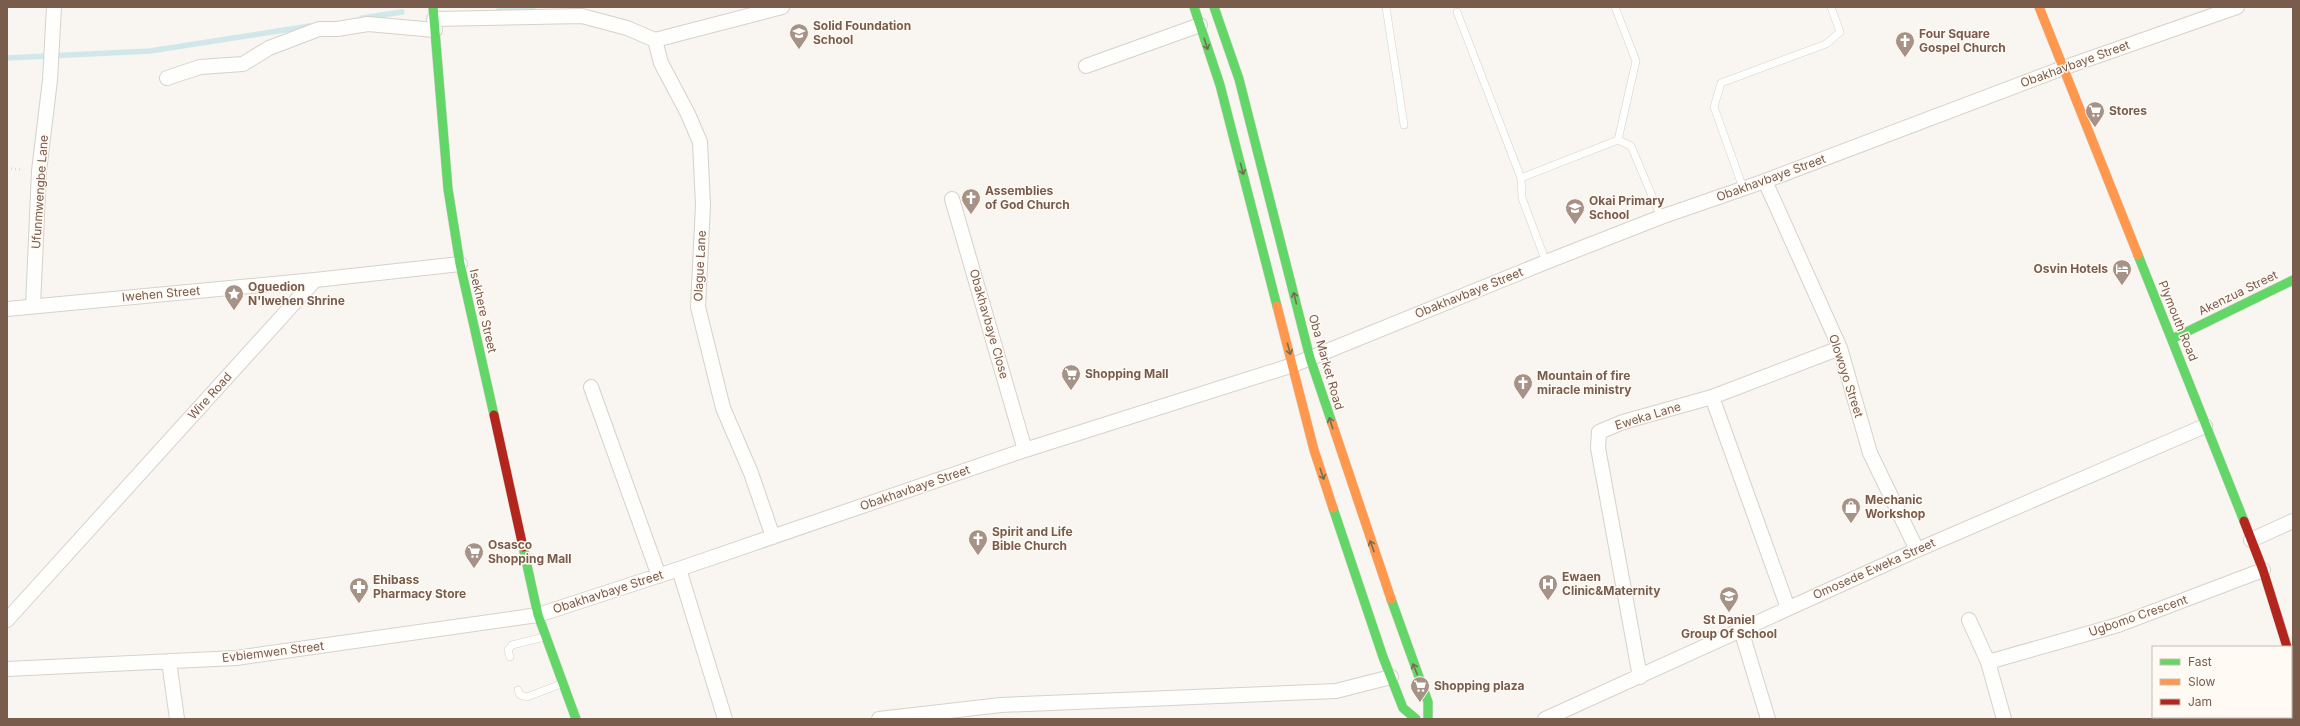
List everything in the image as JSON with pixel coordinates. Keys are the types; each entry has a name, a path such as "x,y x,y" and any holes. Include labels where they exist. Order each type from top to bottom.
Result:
{"street":[{"path":"167,78 200,67 243,64 269,48 319,29 337,29 368,24 434,19 582,16 628,28 655,40 782,7"},
{"path":"1194,7 1220,84 1314,450 1391,677 1403,708 1416,719"},
{"name":"Oba Market Road","path":"1214,7 1239,79 1310,358 1404,641 1428,702 1428,719"},
{"name":"Plymouth Road","path":"2039,7 2172,338 2205,426 2263,570 2288,646"},
{"name":"Obakhavbaye Street","path":"538,615 659,576 1025,450 1293,365 1546,262 1662,217 1764,181 2063,68 2237,7"},
{"name":"Ufunmwengbe Lane","path":"33,306 40,171 50,80 54,11"},
{"name":"Isekhere Street","path":"434,19 448,189 460,264 538,615 547,636 576,719"},
{"path":"1086,66 1200,25"},
{"name":"Olague Lane","path":"655,40 660,63 688,114 700,142 703,205 698,306 723,408 751,473 773,537"},
{"name":"Olowoyo Street","path":"1764,181 1840,348 1870,453 1917,550"},
{"name":"Obakhavbaye Close","path":"952,199 1025,450"},
{"path":"315,280 460,264"},
{"name":"Iwehen Street","path":"7,309 315,280"},
{"name":"Wire Road","path":"7,620 315,280"},
{"name":"Akenzua Street","path":"2172,338 2293,280"},
{"name":"Eweka Lane","path":"1640,677 1598,448 1599,432 1623,422 1712,397 1840,348"},
{"path":"591,387 659,576"},
{"path":"1712,397 1788,608"},
{"name":"Omosede Eweka Street","path":"1545,719 1917,550 2205,426"},
{"path":"2251,540 2293,521"},
{"path":"679,569 725,719"},
{"name":"Ugbomo Crescent","path":"1988,662 2118,625 2263,570"},
{"name":"Evbiemwen Street","path":"7,669 236,658 538,615"},
{"path":"1969,620 1988,662 2004,719"},
{"path":"1742,630 1768,719"},
{"path":"170,661 177,719"},
{"path":"879,719 1001,705 1336,691 1391,677"},
{"path":"1401,719 1403,708"}],"lane":[{"path":"1386,7 1404,125"},
{"path":"1615,7 1636,61 1618,140"},
{"path":"1743,188 1714,107 1721,83 1826,44 1840,32 1831,7"},
{"path":"1457,12 1521,178 1522,198 1546,262"},
{"path":"1521,178 1618,140 1631,146 1662,217"},
{"path":"510,657 508,650 512,645 547,636"},
{"path":"518,690 520,695 527,697 563,683"}],"waterway":[{"path":"498,11 533,7"},
{"path":"362,18 402,12"},
{"path":"7,58 150,51 310,26"}],"traffic: fast":[{"path":"433,7 448,189 460,264 494,415"},
{"path":"1194,7 1220,85 1277,306"},
{"path":"1214,7 1239,79 1310,358 1332,423"},
{"path":"2138,255 2244,521"},
{"path":"2172,339 2293,280"},
{"path":"1333,508 1383,657 1403,708 1416,719"},
{"path":"523,547 538,615 576,719"},
{"path":"1391,599 1428,702 1428,719"}],"traffic: slow":[{"path":"2039,7 2138,255"},
{"path":"1277,306 1314,450 1333,508"},
{"path":"1332,423 1391,599"}],"traffic: jam":[{"path":"494,415 523,547"},
{"path":"2244,521 2263,570 2287,646"}],"place":[{"name":"Solid Foundation School","path":"799,50"},
{"name":"Four Square Gospel Church","path":"1905,58"},
{"name":"Stores","path":"2095,128"},
{"name":"Assemblies of God Church","path":"971,215"},
{"name":"Okai Primary School","path":"1575,225"},
{"name":"Osvin Hotels","path":"2122,286"},
{"name":"Oguedion N'Iwehen Shrine","path":"234,311"},
{"name":"Shopping Mall","path":"1071,391"},
{"name":"Mountain of fire miracle ministry","path":"1523,400"},
{"name":"Mechanic Workshop","path":"1851,524"},
{"name":"Spirit and Life Bible Church","path":"978,556"},
{"name":"Osasco Shopping Mall","path":"474,569"},
{"name":"Ewaen Clinic&Maternity","path":"1548,601"},
{"name":"Ehibass Pharmacy Store","path":"359,604"},
{"name":"St Daniel Group Of School","path":"1729,613"},
{"name":"Shopping plaza","path":"1420,703"}]}
